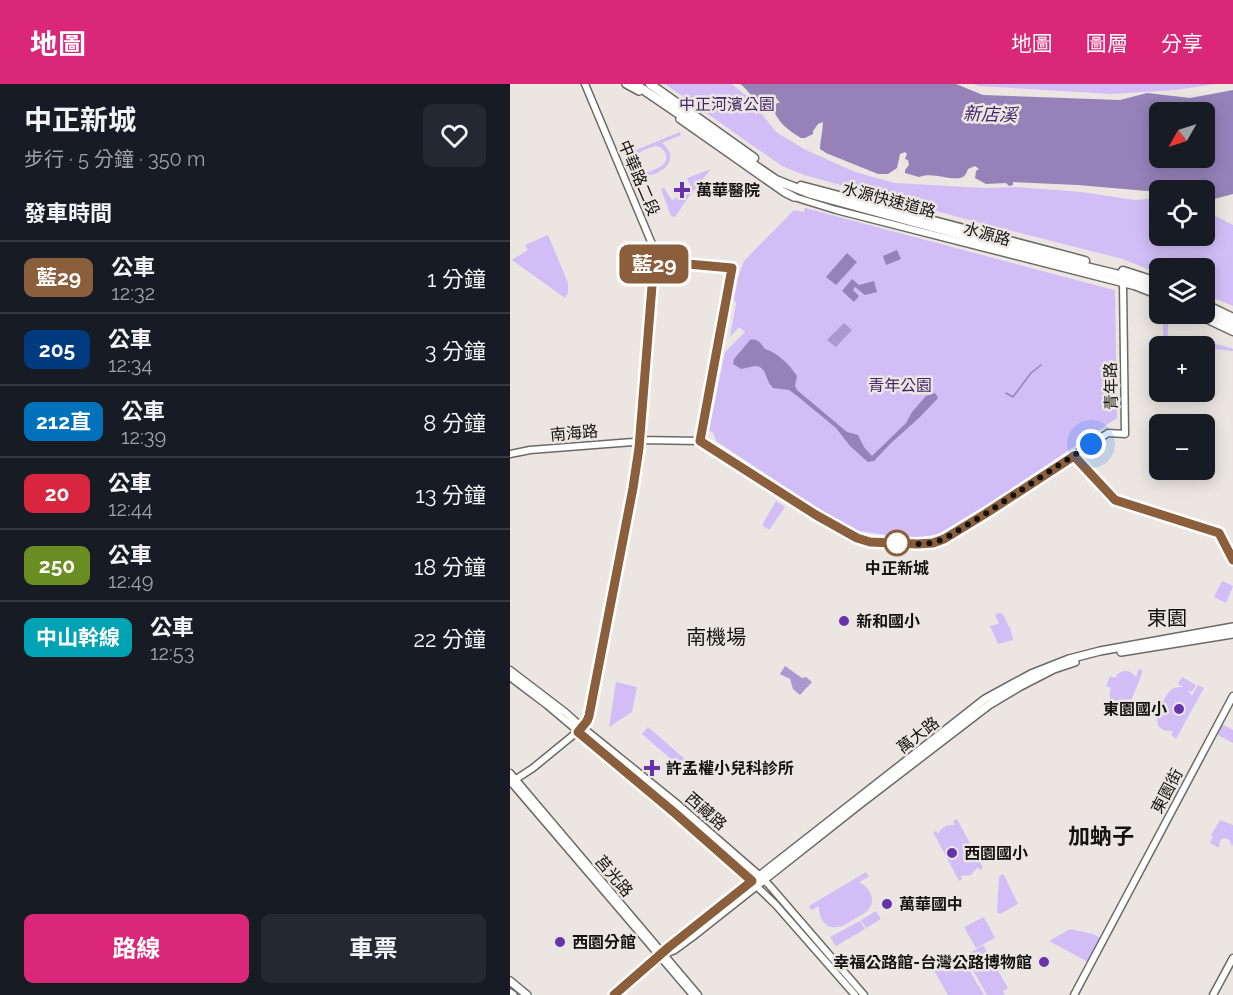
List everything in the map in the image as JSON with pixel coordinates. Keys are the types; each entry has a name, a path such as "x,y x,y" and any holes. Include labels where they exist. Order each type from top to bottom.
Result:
{"highway":[{"name":"水源快速道路","path":"635,84 776,180 811,194 1016,250 1119,275 1149,286"},
{"path":"642,84 710,126"},
{"name":"水源快速道路","path":"650,84 771,171 798,185 1149,280"},
{"path":"1215,309 1233,318"},
{"path":"1215,316 1233,325"}],"main road":[{"name":"水源路","path":"626,84 794,197"},
{"name":"萬大路","path":"614,995 660,955 674,950 693,936 761,878 983,701 1008,686 1052,665 1085,654 1233,627"},
{"name":"萬大路","path":"761,878 989,705 1054,669 1107,654 1233,634"},
{"path":"510,981 527,995"}],"street":[{"name":"中華路二段","path":"580,729 588,718 592,700 633,488 640,440 654,266 652,244 585,84"},
{"name":"水源路","path":"794,197 836,210 1149,291"},
{"name":"青年路","path":"700,441 816,515 857,538 870,542 917,544 933,543 944,539 1108,433 1125,434 1123,284"},
{"path":"1215,323 1233,332"},
{"name":"南海路","path":"510,454 530,450 640,440 700,441"},
{"name":"西藏路","path":"510,670 565,712 580,729 754,884 779,908 855,995"},
{"name":"西藏路","path":"510,677 675,801 761,878 864,995"},
{"name":"東園街","path":"1074,995 1233,696"},
{"path":"512,782 580,729"},
{"name":"莒光路","path":"510,773 512,782 693,995"},
{"name":"莒光路","path":"660,955 698,995"},
{"path":"1213,995 1233,958"}],"green space":[{"name":"中正河濱公園","path":"665,84 732,84 750,99 776,132 804,149 855,172 895,183 985,188 1016,187 1082,192 1135,200 1149,199 1149,246 1215,246 1215,216 1233,225 1233,306 1215,298 1215,258 1149,258 1149,270 1123,259 804,175 782,166"},
{"path":"973,84 1216,84 1176,90 1111,94"},
{"path":"680,132 681,135 662,143 670,152 670,161 655,174 645,176 637,174 631,168 630,157 626,154","holes":["652,147 659,147 666,155 664,164 647,172 639,171 633,164 638,154"]},
{"path":"711,169 693,192 687,178"},
{"path":"664,188 672,200 692,192 675,217 671,216 661,189"},
{"name":"青年公園","path":"805,208 1114,290 1117,418 949,528 938,534 917,538 859,531 811,504 716,441 714,434 709,430 725,352 745,332 739,327 730,337 738,278 744,261 794,210 804,212"},
{"path":"548,235 568,283 565,298 512,260 528,250 525,245"},
{"path":"1163,324 1168,324 1167,336 1163,336"},
{"path":"1215,344 1231,348 1233,351 1215,349"},
{"path":"776,501 785,507 769,530 762,525"},
{"path":"1222,581 1233,586 1226,603 1214,597"},
{"path":"1003,614 1010,627 1013,640 998,644 990,626 999,624 995,615"},
{"path":"1139,669 1143,671 1127,711 1111,702 1111,688 1106,686 1110,676 1115,678 1119,673 1125,671 1136,677"},
{"path":"1182,677 1196,685 1192,692 1188,690 1192,696 1198,685 1204,688 1176,739 1171,735 1173,731 1166,731 1159,726 1157,719 1168,693 1174,688 1183,687 1178,684"},
{"path":"616,682 637,687 632,712 609,727"},
{"path":"1222,724 1233,730 1233,743 1218,735"},
{"path":"648,727 694,767 688,774 642,734"},
{"path":"957,819 983,868 980,870 978,867 971,875 961,876 962,879 959,881 933,832 936,831 938,834 945,826 955,825 953,821"},
{"path":"1220,820 1233,825 1232,847 1226,838 1220,841 1219,848 1210,843 1213,836 1211,835"},
{"path":"866,872 869,877 859,882 871,894 872,902 864,913 843,926 829,927 823,922 819,906 811,910 809,906"},
{"path":"1002,874 1018,904 1000,914 997,912 999,877"},
{"path":"876,911 881,919 866,928 861,920"},
{"path":"984,917 995,938 976,948 964,927"},
{"path":"860,921 865,929 836,946 830,937"},
{"path":"1070,929 1093,934 1100,938 1088,962 1049,941"},
{"path":"983,945 1008,988 1003,991 1005,995 987,995 965,956"},
{"path":"937,964 942,972 948,966 955,964 966,967 984,995 948,995 932,967"}],"shaded area":[{"path":"844,323 852,330 836,347 827,340"},
{"path":"785,666 812,682 800,695 793,689 790,679 780,674"}],"water":[{"name":"新店溪","path":"740,84 956,84 983,95 1120,100 1147,93 1190,98 1233,90 1233,194 1215,199 1215,180 1149,180 1149,191 1013,182 1013,185 1009,186 1006,183 986,184 975,178 976,171 979,169 975,166 959,178 930,175 919,177 905,173 909,165 908,160 905,159 907,154 905,152 900,154 897,168 888,174 878,174 820,149 823,122 818,124 813,134 801,138 777,118 773,108 780,103 776,98 760,102"},
{"path":"897,250 901,259 886,265 883,256"},
{"path":"847,253 857,262 836,285 826,277"},
{"path":"852,279 859,285 874,281 877,292 865,295 855,287 853,290 859,296 854,302 842,291"},
{"path":"750,340 761,343 765,349 783,360 797,376 795,386 797,390 847,432 858,435 872,456 906,423 926,396 934,393 938,398 874,461 868,462 850,446 836,428 796,395 789,390 773,388 760,367 741,369 733,364 734,359"}],"waterway":[{"path":"1006,393 1013,397 1031,373 1041,365"}],"bus line":[{"name":"藍29","path":"614,995 669,947 752,881 578,732 589,716 633,488 640,440 654,261 732,268 700,441 816,515 857,538 870,542 917,544 933,543 944,539 1074,456 1115,500 1217,531 1233,560"}],"place":[{"name":"萬華醫院","path":"682,190"},
{"name":"中正新城","path":"897,543"},
{"name":"新和國小","path":"844,621"},
{"name":"東園國小","path":"1179,709"},
{"name":"許孟權小兒科診所","path":"652,768"},
{"name":"西園國小","path":"952,853"},
{"name":"萬華國中","path":"887,904"},
{"name":"西園分館","path":"560,942"},
{"name":"幸福公路館-台灣公路博物館","path":"1044,962"}],"district":[{"name":"東園","path":"1167,618"},
{"name":"南機場","path":"716,637"},
{"name":"加蚋子","path":"1101,836"}],"route":[{"path":"897,543 933,543 944,539 1091,444"}]}
